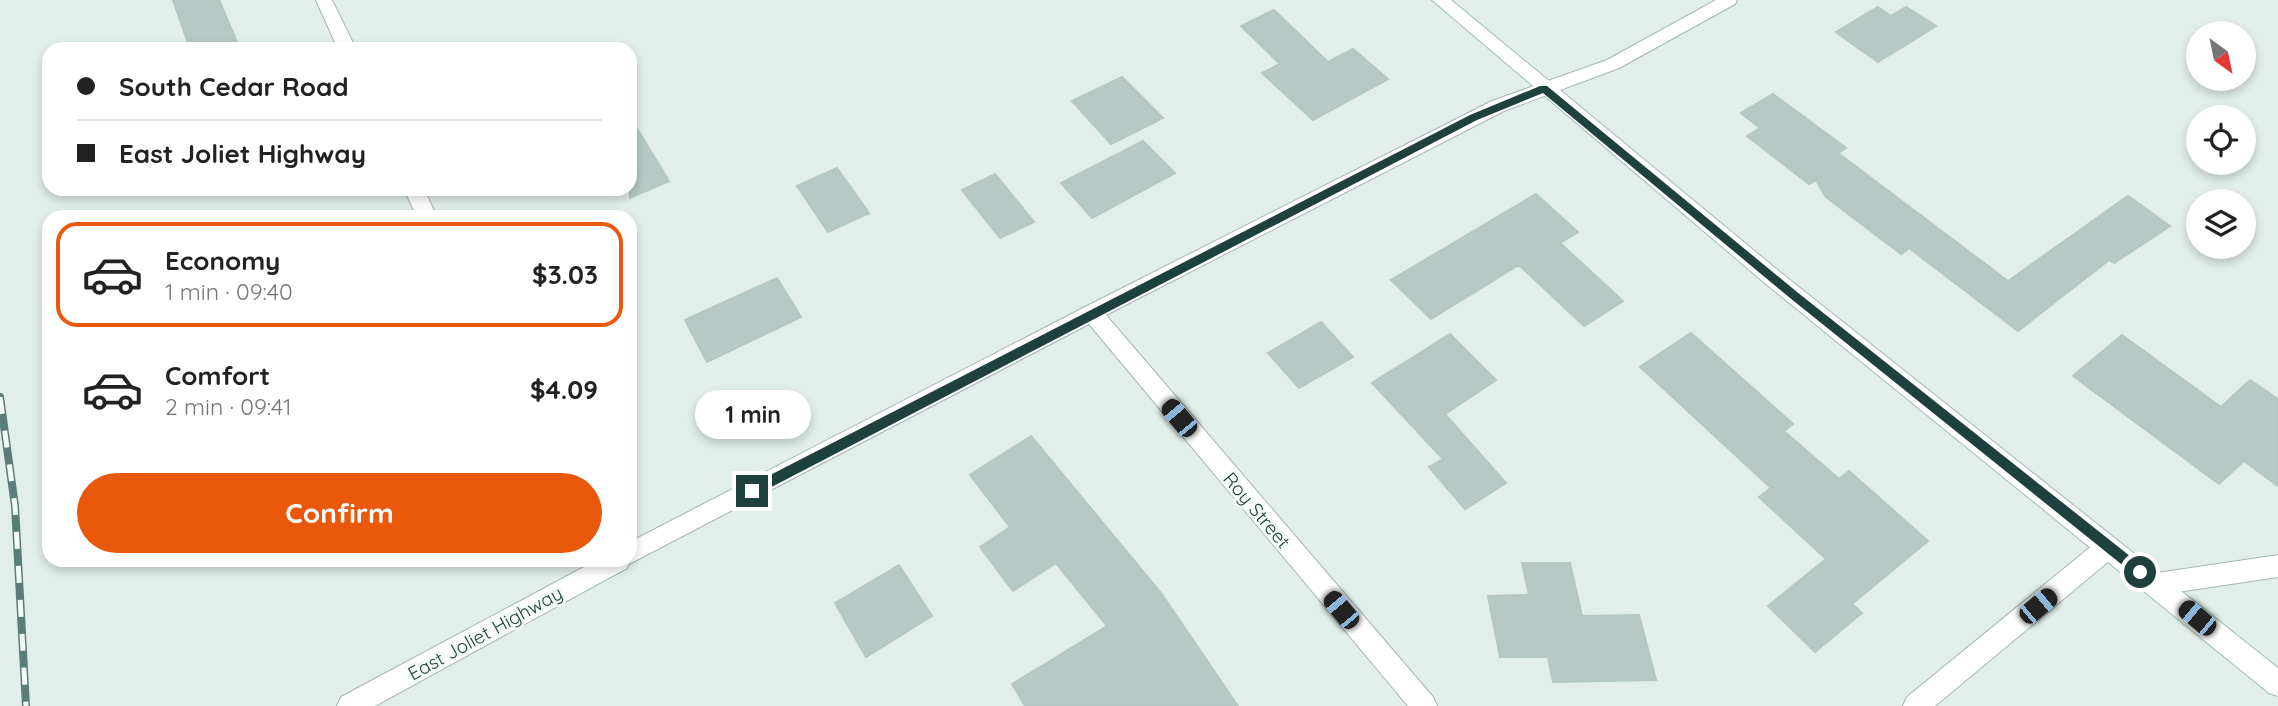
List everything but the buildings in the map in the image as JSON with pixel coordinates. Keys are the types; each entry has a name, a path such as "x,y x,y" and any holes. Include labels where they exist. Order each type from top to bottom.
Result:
{"street":[{"path":"324,0 344,42"},
{"path":"1440,0 1544,89 2278,684"},
{"path":"637,550 1092,313 1498,106 1613,64 1729,0"},
{"name":"Roy Street","path":"1092,313 1423,706"},
{"path":"1916,706 2107,548"},
{"path":"2157,584 2278,566"},
{"name":"East Joliet Highway","path":"350,706 591,567"}],"railway":[{"path":"0,397 15,506 26,706"}],"route":[{"path":"752,491 1474,118 1544,89 1793,295 2140,572"}]}
